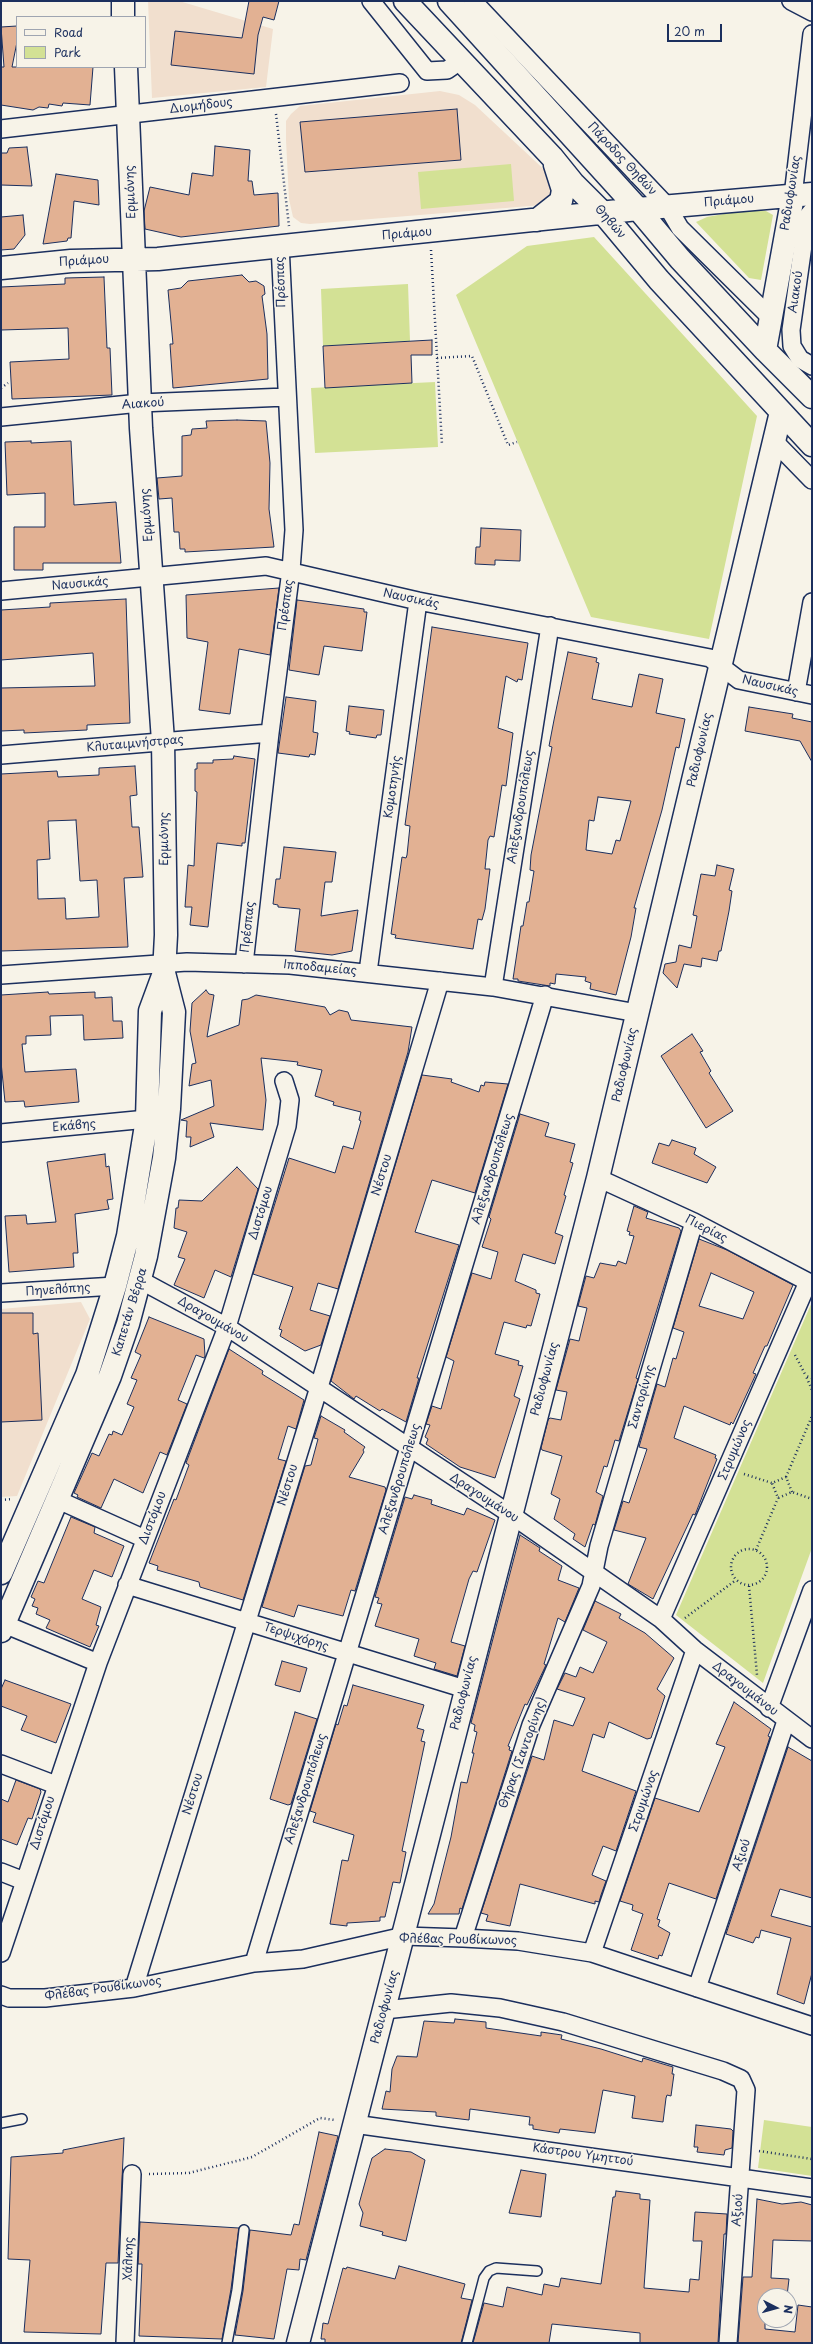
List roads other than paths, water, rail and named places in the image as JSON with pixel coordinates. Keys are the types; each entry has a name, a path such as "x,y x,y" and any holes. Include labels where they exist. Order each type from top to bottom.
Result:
{"street":[{"path":"123,1 123,16"},
{"path":"371,1 427,71 447,70 460,61"},
{"name":"Θηβών","path":"405,1 552,157 573,183 603,213 659,280 812,445"},
{"path":"449,1 479,11 680,259 765,350 808,390"},
{"path":"791,1 812,12"},
{"name":"Πάροδος Θηβών","path":"479,11 667,206 680,228 770,317"},
{"name":"Ραδιοφωνίας","path":"765,350 770,317 802,195 812,34"},
{"name":"Ερμιόνης","path":"126,68 140,404 150,578 163,741 164,968"},
{"name":"Διομήδους","path":"1,129 400,83"},
{"path":"537,220 561,201 563,190 562,182 552,157"},
{"name":"Πριάμου","path":"1,268 71,261 158,259 290,244 430,232 667,206 802,195"},
{"name":"Αιακού","path":"812,211 807,217 791,330 792,346 797,355 800,359 812,366"},
{"name":"Πρέσπας","path":"244,964 270,733 291,570 294,530 286,396 290,244"},
{"name":"Αιακού","path":"1,416 140,404 286,396"},
{"name":"Ραδιοφωνίας","path":"298,2343 404,1936 510,1514 598,1178 773,440 781,412"},
{"path":"773,440 812,480"},
{"name":"Ναυσικάς","path":"1,590 150,578 266,566 291,570 418,601 710,658 739,680 804,693"},
{"name":"Κομοτηνής","path":"368,972 418,601"},
{"path":"804,693 812,602"},
{"name":"Αλεξανδρουπόλεως","path":"493,987 550,626"},
{"name":"Κλυταιμνήστρας","path":"1,755 270,733"},
{"name":"Ιπποδαμείας","path":"1,975 244,964 368,972 493,987 545,995 637,1013"},
{"name":"Καπετάν Βέρρα","path":"1,1573 87,1375 115,1286 128,1236 137,1192 147,1119 150,1011 164,968"},
{"name":"Καπετάν Βέρρα","path":"3,1628 56,1499 110,1376 140,1280 162,1165 169,1109 174,1012 164,968"},
{"name":"Νέστου","path":"134,1988 319,1387 440,981"},
{"name":"Αλεξανδρουπόλεως","path":"254,1963 545,995"},
{"name":"Διστόμου","path":"1,1953 98,1663 227,1327 287,1126 290,1100 284,1081"},
{"name":"Εκάβης","path":"1,1133 147,1119"},
{"name":"Πιερίας","path":"598,1178 694,1222 810,1283"},
{"name":"Σαντορίνης","path":"594,1573 599,1546 694,1222"},
{"name":"Δραγουμάνου","path":"140,1280 227,1327 319,1387 409,1449 510,1514 666,1624 695,1650 786,1721 812,1739"},
{"name":"Στρυμώνος","path":"666,1624 727,1468 810,1283"},
{"name":"Πηνελόπης","path":"1,1294 115,1286"},
{"path":"56,1499 145,1539"},
{"name":"Θήρας (Σαντορίνης)","path":"463,1938 531,1725 591,1586 594,1573"},
{"name":"Τερψιχόρης","path":"127,1585 246,1621 346,1654 465,1689"},
{"path":"764,1704 812,1590"},
{"path":"3,1628 98,1663"},
{"name":"Στρυμώνος","path":"592,1953 695,1650"},
{"name":"Αξιού","path":"697,1988 786,1721"},
{"path":"1,1764 56,1785"},
{"path":"1,1872 24,1881"},
{"name":"Φλέβας Ρουβίκωνος","path":"1,1995 9,1998 45,1998 134,1988 254,1963 303,1959 404,1936 463,1938 518,1941 592,1953 812,2026"},
{"name":"Αξιού","path":"384,2010 451,2003 500,2008 563,2022 723,2071 741,2079 746,2090 728,2343"},
{"name":"Κάστρου Υμηττού","path":"354,2124 741,2176 812,2188"},
{"name":"Χάλκης","path":"125,2343 132,2174"}],"lane":[{"path":"1,2123 22,2119"},
{"path":"227,2343 238,2290 244,2230"},
{"path":"467,2343 484,2278 489,2271 496,2268 537,2271"}]}
